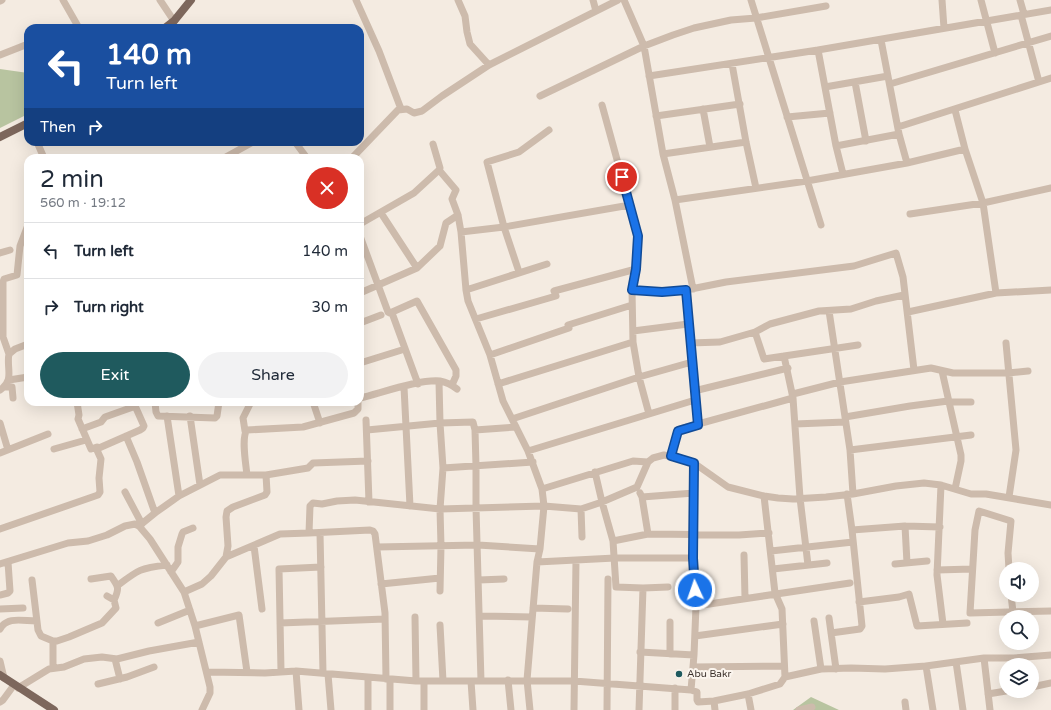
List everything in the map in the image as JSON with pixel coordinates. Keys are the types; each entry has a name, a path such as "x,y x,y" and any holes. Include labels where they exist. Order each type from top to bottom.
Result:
{"main road":[{"path":"170,24 191,0"},
{"path":"0,137 24,125"},
{"path":"2,676 54,710"}],"street":[{"path":"63,0 77,24"},
{"path":"160,0 174,21"},
{"path":"356,0 379,51 402,109"},
{"path":"593,0 596,10"},
{"path":"364,145 398,110 407,109 414,113 422,111 489,65 618,0"},
{"path":"624,0 644,46 663,154 675,200 690,289 688,324 698,425"},
{"path":"751,0 821,225"},
{"path":"942,0 944,28"},
{"path":"981,0 996,53"},
{"path":"1020,0 1039,82"},
{"path":"460,1 465,16 470,44 489,65"},
{"path":"540,96 644,46 694,28 731,20 756,18 826,6"},
{"path":"649,76 881,40 1051,10"},
{"path":"890,84 1051,36"},
{"path":"881,40 907,164"},
{"path":"0,56 24,46"},
{"path":"818,50 836,146 843,174"},
{"path":"732,64 756,188"},
{"path":"825,87 888,76"},
{"path":"836,146 866,141 899,131 955,110 1051,78"},
{"path":"855,82 866,141"},
{"path":"656,116 740,104"},
{"path":"602,105 638,236 636,269 632,290 633,342 639,377 649,414"},
{"path":"702,109 710,147"},
{"path":"955,110 965,149 983,203 996,293"},
{"path":"787,117 830,113"},
{"path":"519,272 504,227 487,162 519,152 549,130"},
{"path":"663,154 746,142"},
{"path":"433,144 439,170 456,189 452,199 458,215 461,232 468,301 490,355 503,401 533,462 542,489 544,506 540,549 537,562 527,680 530,710"},
{"path":"231,154 246,146"},
{"path":"356,154 363,146"},
{"path":"675,200 808,181 907,164 965,149"},
{"path":"364,222 414,193 439,170"},
{"path":"910,214 983,203 1051,188"},
{"path":"461,232 504,227 630,205"},
{"path":"381,213 417,268"},
{"path":"364,291 417,268 440,246 446,223 458,215"},
{"path":"2,389 9,380 9,354 2,338 3,282 7,278 17,275 20,246 24,236"},
{"path":"364,247 388,312 392,313 418,384"},
{"path":"0,253 10,250"},
{"path":"632,290 662,292 690,289 726,282 854,266 896,253 903,276 904,295 908,312 914,370"},
{"path":"466,290 547,264"},
{"path":"476,319 556,296 554,291 636,269"},
{"path":"908,312 996,293 1051,290"},
{"path":"690,343 720,342 754,332 770,324 819,311 851,309 876,301 904,295"},
{"path":"364,397 418,384 440,381 454,387 456,370 417,302 392,313"},
{"path":"490,355 569,328 568,324 632,305"},
{"path":"829,311 850,450 852,530 862,628 831,633"},
{"path":"364,321 381,315"},
{"path":"633,331 688,324"},
{"path":"754,332 764,359 858,345"},
{"path":"498,384 633,342"},
{"path":"1006,343 1016,450 1009,497"},
{"path":"9,354 15,349 24,346"},
{"path":"364,362 405,349"},
{"path":"784,356 788,368 793,396 800,498 808,565"},
{"path":"512,419 639,377 692,362"},
{"path":"694,391 788,368"},
{"path":"671,456 678,431 840,382 933,368 952,373 1008,373 1028,371"},
{"path":"942,371 961,457 955,489"},
{"path":"9,380 24,378"},
{"path":"439,382 443,468 440,509 440,591"},
{"path":"2,389 12,387 13,398"},
{"path":"404,387 410,506"},
{"path":"528,451 695,400"},
{"path":"795,424 845,419 910,406 949,402 971,402"},
{"path":"78,406 78,419 86,440 91,449 99,448 144,428 135,407 105,417 101,422 82,429"},
{"path":"157,406 158,416 216,417 218,406"},
{"path":"247,474 244,449 245,431 243,418 249,406"},
{"path":"314,406 320,423"},
{"path":"245,431 303,427 354,413 358,410 358,406"},
{"path":"167,416 179,496"},
{"path":"190,416 200,485"},
{"path":"366,420 369,502"},
{"path":"367,430 472,421 474,424 481,681"},
{"path":"0,423 8,450"},
{"path":"475,430 516,427"},
{"path":"0,453 48,434"},
{"path":"850,450 971,435"},
{"path":"126,436 155,513"},
{"path":"54,448 86,440"},
{"path":"0,529 98,496 100,492 99,478 101,459 96,448"},
{"path":"309,533 310,506 313,503 322,504 343,500 440,509 544,506 581,508 602,502 637,487 648,462 653,458 664,455 694,463 728,487 764,496 793,499 850,494 896,486 924,484 941,485 971,494 1009,497 1051,505"},
{"path":"141,525 179,496 220,475 266,475 308,468 313,463 368,461"},
{"path":"542,489 633,461 648,462"},
{"path":"443,468 533,462"},
{"path":"691,690 696,606 693,558 694,463"},
{"path":"595,472 613,541 616,587 668,587"},
{"path":"184,592 202,584 211,576 226,556 228,546 227,511 233,507 265,495 267,492 266,475"},
{"path":"941,485 937,580 943,624"},
{"path":"637,487 642,497 648,534"},
{"path":"125,492 141,525 184,592 207,672 210,693 202,710"},
{"path":"642,497 694,493"},
{"path":"207,672 296,671 416,681 527,680 607,683 691,690 697,692 698,702 714,701 748,694 780,684 785,676 782,609 775,593 764,496"},
{"path":"581,508 582,537"},
{"path":"999,612 970,613 975,530 979,511 1011,521 1008,562"},
{"path":"0,564 68,543 88,541 107,535 125,526 135,524 141,525"},
{"path":"852,530 905,526 940,527"},
{"path":"905,526 907,563"},
{"path":"171,572 178,562 178,547 182,534 193,528"},
{"path":"226,556 254,546 280,534 373,531 377,547 385,619 390,710"},
{"path":"320,533 322,622 326,674 331,710"},
{"path":"613,541 648,534 739,535 769,533"},
{"path":"771,551 853,542"},
{"path":"377,547 478,545 540,549"},
{"path":"254,546 262,609"},
{"path":"744,555 745,598"},
{"path":"537,562 615,558 693,558"},
{"path":"574,710 576,560"},
{"path":"0,595 10,591 8,562"},
{"path":"895,564 927,562"},
{"path":"773,569 827,563"},
{"path":"117,586 140,570 167,565"},
{"path":"281,672 278,569 320,567"},
{"path":"937,570 972,569"},
{"path":"32,580 36,621 39,633 45,638 53,641 69,637 102,623 116,608 114,600 118,592 117,586 110,575 91,579"},
{"path":"381,584 440,578"},
{"path":"479,580 504,579"},
{"path":"607,710 608,579"},
{"path":"696,606 850,583"},
{"path":"638,710 643,588"},
{"path":"859,602 899,597 909,594 917,626 967,623"},
{"path":"107,596 114,600"},
{"path":"0,609 23,608"},
{"path":"533,608 568,609"},
{"path":"158,623 190,610"},
{"path":"1039,611 1051,611"},
{"path":"195,626 239,615 247,672"},
{"path":"480,616 532,617"},
{"path":"414,617 416,681"},
{"path":"829,618 836,669"},
{"path":"280,623 385,619"},
{"path":"0,629 3,624 9,620 36,621"},
{"path":"814,621 821,670"},
{"path":"670,622 670,654"},
{"path":"695,636 783,624"},
{"path":"440,625 443,681"},
{"path":"53,641 53,668"},
{"path":"0,702 16,686 53,668 64,667 81,660 102,657 115,659 123,658 149,650 199,642"},
{"path":"640,652 694,655"},
{"path":"1030,658 1051,654"},
{"path":"785,676 821,670 851,668 885,670 984,658 999,660"},
{"path":"984,658 990,710"},
{"path":"115,659 120,679"},
{"path":"0,661 2,676"},
{"path":"956,662 963,710"},
{"path":"693,667 784,666"},
{"path":"926,666 933,710"},
{"path":"98,684 120,679 154,667"},
{"path":"296,671 298,710"},
{"path":"368,677 368,710"},
{"path":"508,680 511,710"},
{"path":"424,681 424,710"},
{"path":"471,681 473,710"},
{"path":"1039,686 1051,683"},
{"path":"675,710 676,688"},
{"path":"988,694 999,692"},
{"path":"748,694 751,710"},
{"path":"714,701 715,710"},
{"path":"905,702 906,710"},
{"path":"799,710 812,707"}],"green space":[{"path":"0,69 24,72 24,116 0,128"},
{"path":"811,697 839,710 793,710"}],"place":[{"name":"Abu Bakr","path":"679,674"}],"route":[{"path":"622,177 638,236 636,269 632,290 662,292 686,290 698,425 680,429 676,433 671,456 694,463 693,558 695,590"}]}
